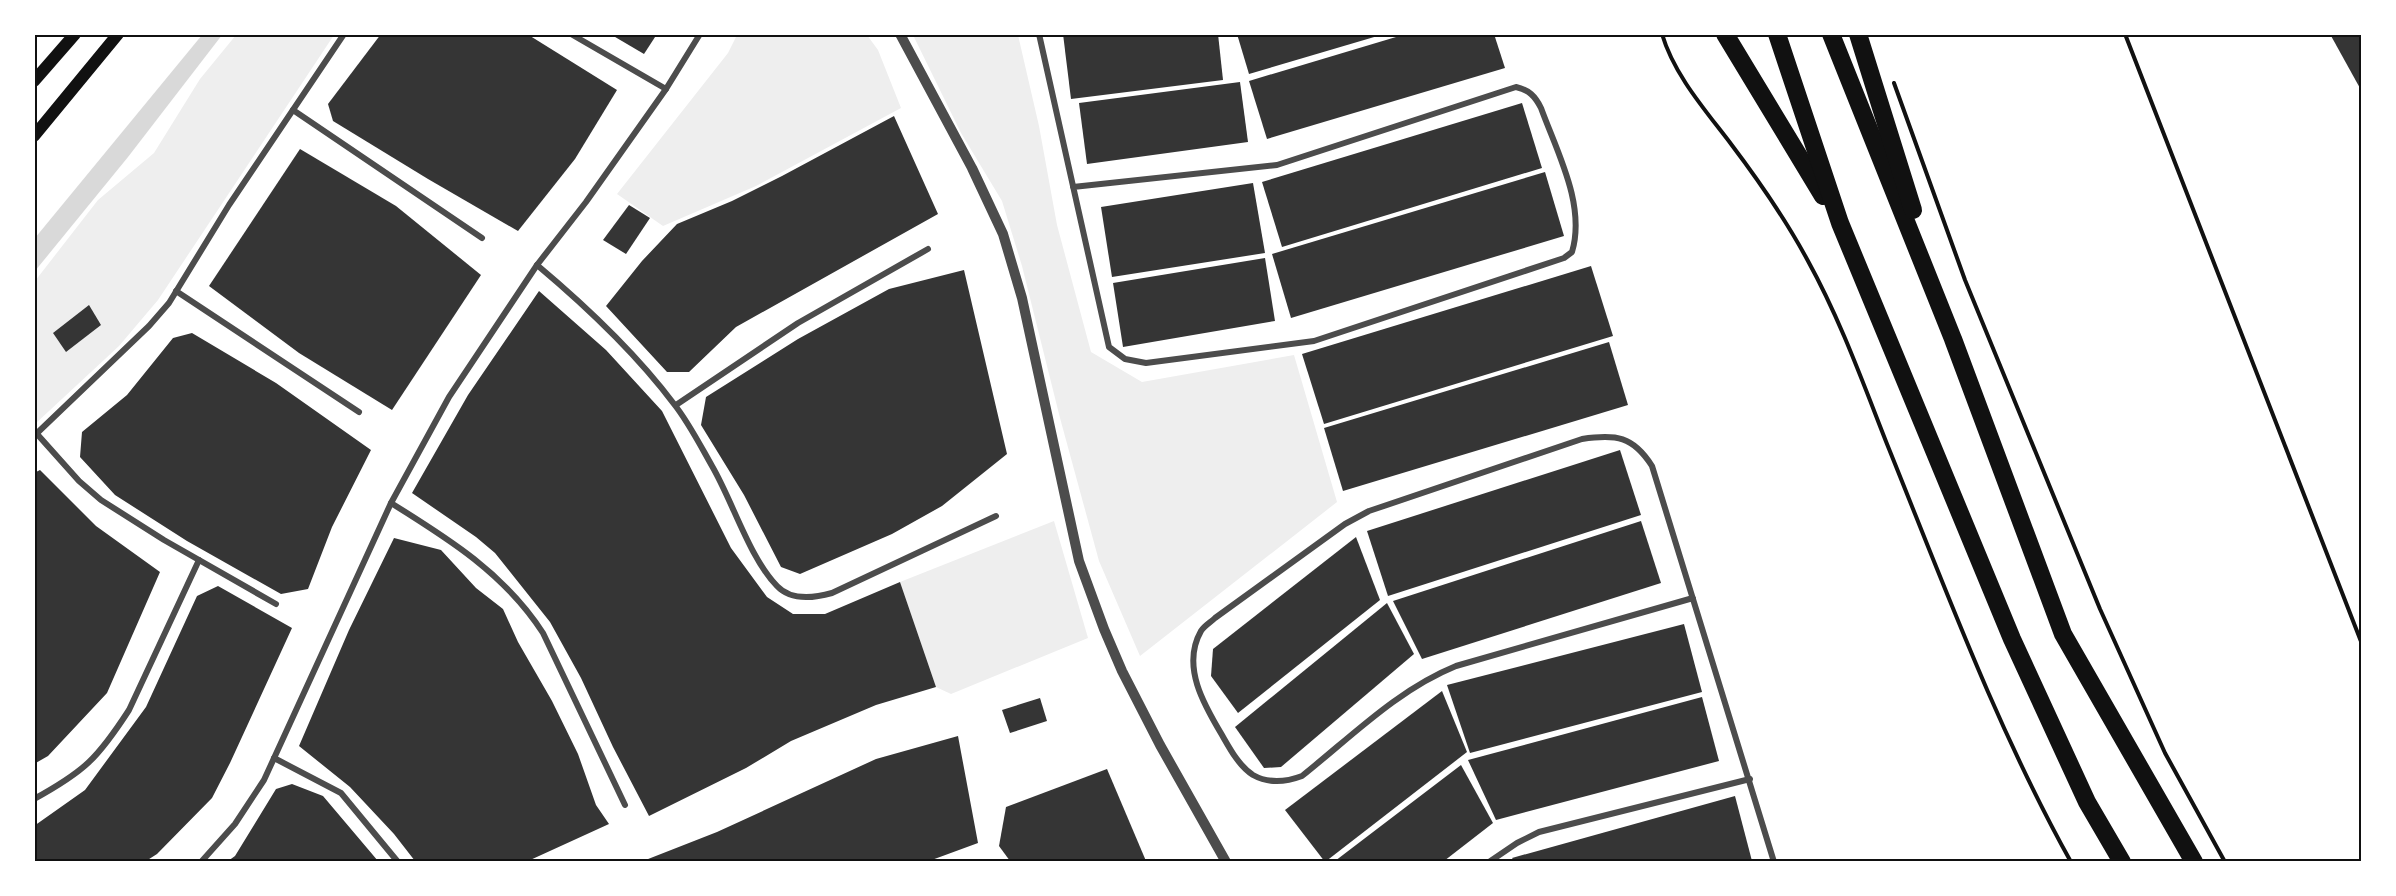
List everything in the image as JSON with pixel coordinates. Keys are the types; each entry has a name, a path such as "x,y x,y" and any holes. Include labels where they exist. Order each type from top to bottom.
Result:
{"highway":[{"path":"1725,34 1840,223"},
{"path":"1777,34 1840,223 2012,639 2087,802 2122,861"},
{"path":"1831,34 1953,339 2063,633 2194,861"},
{"path":"1858,34 1953,339"}],"main road":[{"path":"34,81 75,34"},
{"path":"34,136 118,34"}],"street":[{"path":"276,604 164,540 90,491 36,435 149,327 176,291 229,205 345,34"},
{"path":"571,34 666,89"},
{"path":"201,861 252,801 391,503 449,397 537,265 586,202 666,89 700,34"},
{"path":"900,34 972,168 1003,234 1022,298 1079,561 1100,619 1122,671 1160,745 1226,861"},
{"path":"1039,34 1073,187 1109,347 1125,359 1146,363 1314,341 1564,258 1572,252 1576,240 1576,208 1536,98 1526,89 1516,87 1277,165 1073,187"},
{"path":"293,110 482,238"},
{"path":"676,405 798,323 928,249"},
{"path":"537,265 585,306 676,405 714,469 759,561 778,588 790,594 815,598 832,593 996,516"},
{"path":"176,291 359,412"},
{"path":"1693,598 1456,666 1428,677 1302,776 1285,782 1267,781 1252,774 1239,762 1202,704 1194,666 1196,647 1202,630 1215,618 1345,524 1369,511 1582,439 1616,437 1629,441 1643,452 1652,466 1750,779 1774,861"},
{"path":"391,503 474,557 517,597 531,614 543,633 625,805"},
{"path":"34,798 68,781 86,767 101,752 115,732 129,710 199,560"},
{"path":"274,758 341,793 398,861"},
{"path":"1489,861 1539,832 1750,779"}],"path":[{"path":"1662,34 1667,52 1697,99 1761,184 1808,261 1844,336 1973,657 2018,756 2071,861"},
{"path":"2125,34 2361,644"},
{"path":"1892,76 1965,280 2100,609 2165,753 2225,861"}],"shaded area":[{"path":"202,35 222,35 128,157 35,271 35,238"},
{"path":"236,35 334,35 158,300 119,346 35,424 35,281 98,200 154,153 200,79"},
{"path":"737,35 867,35 878,50 901,108 756,186 663,226 617,194 728,53"},
{"path":"913,35 1018,35 1039,126 1057,225 1091,352 1142,382 1294,355 1337,502 1140,656 1099,561 1022,266 1002,201 961,133"},
{"path":"1054,521 1088,638 951,694 936,687 900,582"}],"building":[{"path":"381,34 527,34 617,90 575,159 518,231 333,121 328,104"},
{"path":"610,34 657,34 644,54"},
{"path":"1063,34 1218,34 1223,80 1071,99"},
{"path":"1237,34 1381,34 1381,35 1249,74"},
{"path":"1406,34 1494,34 1505,68 1267,139 1249,81"},
{"path":"2330,34 2361,34 2361,90"},
{"path":"1240,82 1248,142 1087,164 1079,103"},
{"path":"1522,103 1542,168 1282,247 1262,182"},
{"path":"894,116 938,214 736,327 689,372 667,372 606,306 642,261 677,224 732,201"},
{"path":"300,149 396,206 481,275 392,410 299,353 209,286"},
{"path":"1545,172 1564,236 1291,318 1272,254"},
{"path":"1253,183 1265,253 1112,277 1101,207"},
{"path":"629,205 650,218 626,254 603,240"},
{"path":"1265,258 1275,321 1123,347 1113,283"},
{"path":"1591,266 1613,336 1324,424 1302,354"},
{"path":"964,270 1007,454 942,506 892,534 800,574 781,567 744,495 701,425 706,397 798,339 889,289"},
{"path":"539,291 606,350 662,411 731,548 767,597 793,614 825,614 900,582 936,687 876,705 791,741 746,768 649,816 581,678 550,622 495,553 476,537 412,493 468,395"},
{"path":"89,305 101,325 66,352 53,333"},
{"path":"192,333 276,383 371,450 332,527 308,589 281,594 187,541 115,495 80,457 82,432 127,395 173,338"},
{"path":"1609,342 1628,405 1343,491 1324,428"},
{"path":"1620,450 1641,515 1388,596 1367,531"},
{"path":"40,470 96,526 160,572 107,693 48,756 34,764 34,473"},
{"path":"1641,521 1661,583 1422,659 1393,601"},
{"path":"1356,537 1380,600 1238,713 1211,676 1213,649"},
{"path":"394,538 441,550 476,588 503,609 518,642 552,701 578,754 596,805 609,824 528,861 415,861 394,834 350,787 299,746 349,630"},
{"path":"218,586 292,628 212,798 157,854 146,861 34,861 34,826 85,790 146,707 197,596"},
{"path":"1387,603 1414,654 1281,767 1264,768 1235,727"},
{"path":"1684,624 1702,692 1470,753 1447,685"},
{"path":"1442,691 1467,752 1325,862 1285,810"},
{"path":"1702,697 1719,761 1496,820 1468,760"},
{"path":"1040,698 1047,721 1010,733 1002,710"},
{"path":"958,736 978,843 929,861 643,861 717,832 876,759"},
{"path":"1461,765 1493,823 1444,861 1335,861"},
{"path":"1107,769 1146,861 1010,861 999,846 1006,807"},
{"path":"292,784 323,796 378,861 228,861 235,856 276,789"},
{"path":"1735,796 1752,861 1514,861 1512,858"}]}
